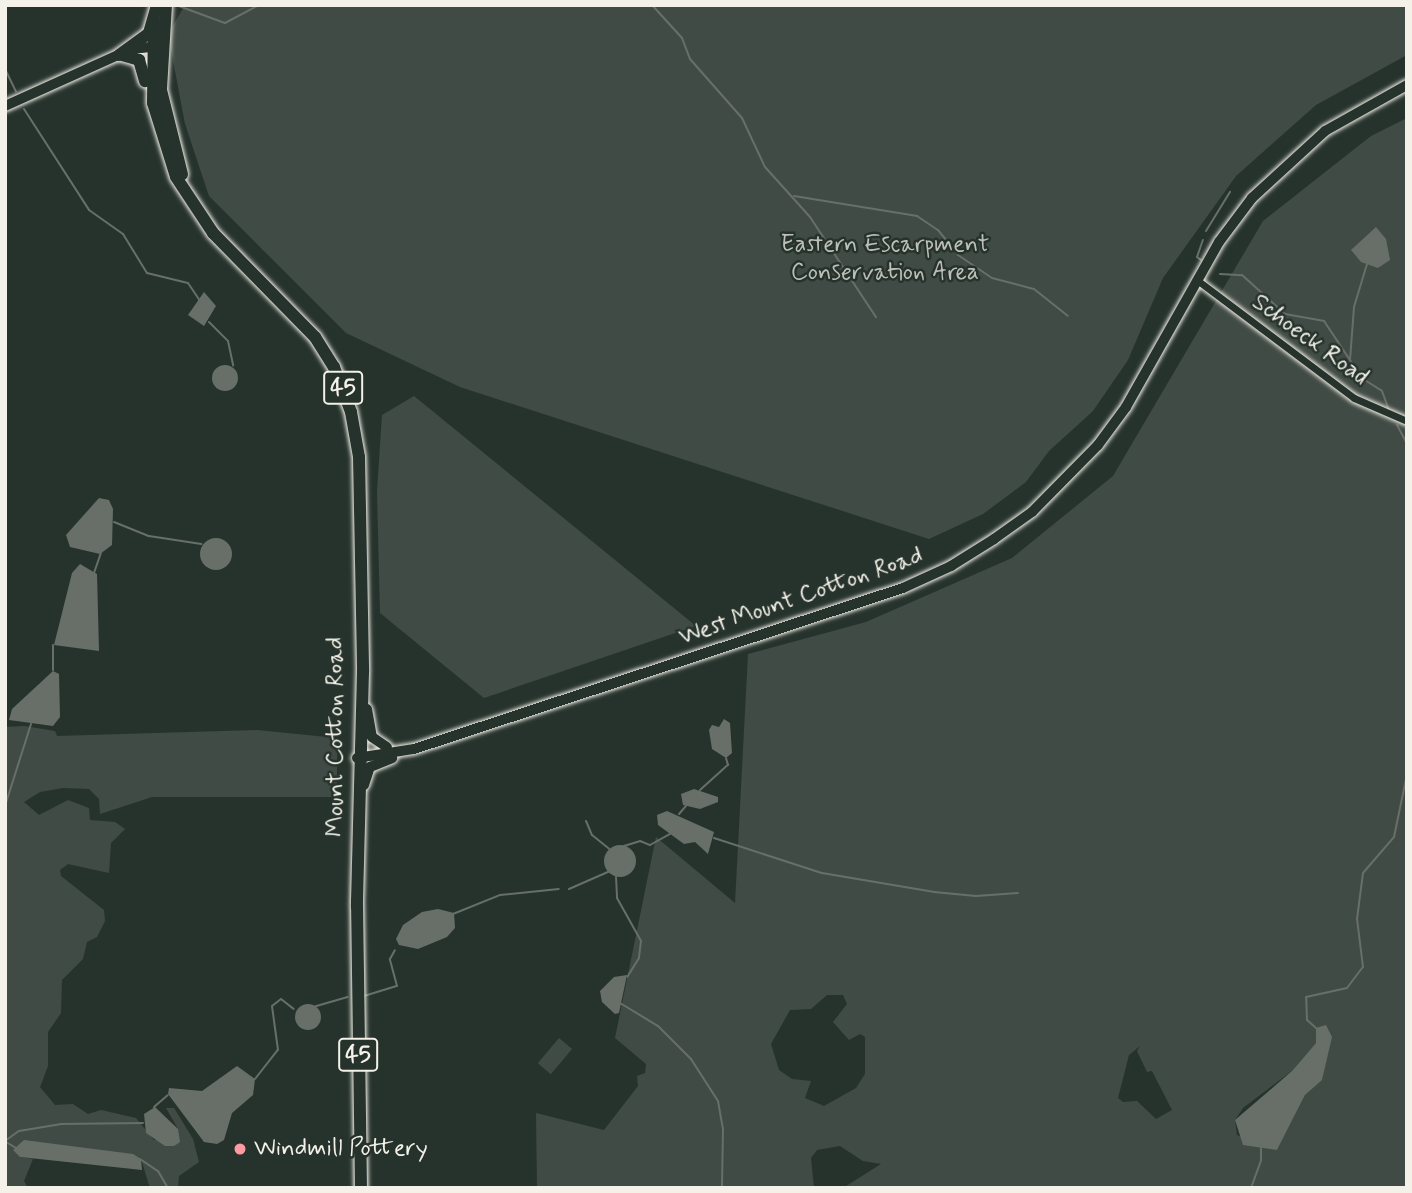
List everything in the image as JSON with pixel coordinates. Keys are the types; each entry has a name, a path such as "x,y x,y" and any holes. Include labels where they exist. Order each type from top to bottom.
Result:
{"main road":[{"name":"Mount Cotton Road","path":"157,5 154,20 153,103 166,154 189,201 228,248 304,324 341,382 358,449 363,672 360,755 363,786 358,907"},
{"path":"164,5 154,52 164,112 179,165 228,248"},
{"path":"5,106 119,56 147,35 154,20"},
{"path":"119,56 154,52"},
{"path":"119,56 136,57 142,67 150,121 166,154"},
{"name":"West Mount Cotton Road","path":"418,746 903,588 951,566 1032,512 1098,445 1126,407 1197,280 1252,198 1287,163 1367,104 1407,85"},
{"name":"Mount Cotton Road","path":"360,1188 358,907 361,568"},
{"path":"363,672 369,732 378,744 387,747"},
{"path":"360,755 387,747 418,746"},
{"path":"360,755 418,746"},
{"path":"363,786 370,767 418,746"}],"street":[{"name":"Schoeck Road","path":"1197,280 1354,398 1407,421"}],"green space":[{"name":"Eastern Escarpment Conservation Area","path":"185,5 1407,5 1407,55 1316,105 1236,176 1163,278 1128,360 1093,411 1049,451 1026,482 983,514 929,539 460,387 346,333 209,196 185,124 168,34"},
{"path":"1407,118 1407,1188 843,1188 881,1164 863,1161 840,1146 817,1150 811,1158 814,1188 537,1188 536,1113 604,1130 638,1086 637,1076 645,1073 646,1064 615,1038 656,837 735,903 748,654 866,622 1012,558 1113,476 1263,221 1371,136","holes":["827,995 843,995 847,1004 833,1022 849,1040 860,1034 865,1037 865,1074 856,1088 824,1106 805,1098 811,1081 792,1079 779,1070 771,1044 790,1010 811,1009","1331,1037 1322,1079 1305,1095 1277,1150 1237,1135 1235,1120 1243,1108 1292,1071 1316,1043","1140,1046 1137,1051 1147,1072 1152,1071 1172,1110 1156,1119 1137,1101 1123,1102 1118,1098 1129,1055"]},
{"path":"414,396 696,626 484,698 380,613 377,491 382,415"},
{"path":"24,726 55,731 57,736 257,730 337,738 337,797 152,797 100,814 99,799 89,789 63,788 40,792 24,802 39,815 68,800 89,808 90,820 115,822 125,829 111,843 109,873 68,864 60,870 61,876 104,910 105,921 97,937 87,942 83,959 62,980 61,1013 48,1032 48,1066 40,1087 55,1105 73,1104 88,1114 101,1110 136,1118 154,1140 178,1129 166,1108 174,1108 193,1139 199,1162 179,1176 178,1188 150,1188 141,1159 20,1157 33,1159 24,1181 28,1188 5,1188 5,727"},
{"path":"559,1038 572,1049 551,1074 538,1063"}],"shaded area":[{"path":"1376,227 1386,239 1390,260 1378,268 1361,262 1351,250"},
{"path":"204,292 216,306 204,326 188,315"},
{"path":"225,365 234,369 238,378 234,387 225,391 216,387 212,378 216,369"},
{"path":"99,498 109,500 113,509 112,545 100,554 70,547 66,535"},
{"path":"216,538 227,543 232,554 227,565 216,570 205,565 200,554 205,543"},
{"path":"80,564 97,574 99,651 54,645 72,573"},
{"path":"53,671 59,674 60,717 53,726 9,720 12,709"},
{"path":"724,719 730,723 732,753 726,758 712,749 709,730 712,725 719,727"},
{"path":"694,789 718,797 718,802 700,809 683,805 681,794"},
{"path":"667,811 714,832 708,854 695,842 684,844 658,825 657,815"},
{"path":"620,845 631,850 636,861 631,872 620,877 609,872 604,861 609,850"},
{"path":"438,909 454,913 455,928 447,937 418,949 399,945 396,939 403,925 422,912"},
{"path":"627,975 619,1013 615,1014 602,1002 600,991 614,977"},
{"path":"308,1004 318,1007 321,1017 318,1027 308,1030 298,1027 295,1017 298,1007"},
{"path":"1326,1025 1332,1037 1322,1080 1305,1095 1277,1150 1243,1145 1235,1120 1292,1071 1316,1043 1316,1028"},
{"path":"237,1066 255,1079 253,1095 232,1113 224,1140 217,1144 204,1142 168,1094 169,1088 202,1091"},
{"path":"155,1107 178,1129 180,1142 174,1146 165,1146 146,1133 144,1114"},
{"path":"24,1140 133,1154 141,1159 142,1170 20,1157 13,1150"}],"waterway":[{"path":"176,5 225,23 259,5"},
{"path":"652,5 682,38 690,59 742,118 765,167 810,217 876,317"},
{"path":"5,69 16,92"},
{"path":"24,109 89,210 123,234 147,273 188,283 200,301"},
{"path":"1206,231 1230,192"},
{"path":"794,196 917,216 938,230 958,255 992,278 1034,289 1068,316"},
{"path":"1201,260 1197,257 1203,240"},
{"path":"1367,264 1354,307 1350,360 1360,377 1382,391 1389,410"},
{"path":"1220,274 1242,275 1285,314 1324,321 1350,360"},
{"path":"209,322 228,341 233,365"},
{"path":"1397,425 1407,444"},
{"path":"114,522 149,536 201,544"},
{"path":"94,573 101,553"},
{"path":"53,645 53,670"},
{"path":"5,806 31,724"},
{"path":"700,790 728,765 726,758"},
{"path":"1316,1028 1307,1020 1306,997 1347,988 1363,967 1357,919 1363,873 1394,837 1407,774"},
{"path":"679,814 686,806"},
{"path":"586,821 592,835 609,849"},
{"path":"624,846 640,841 650,845 670,834"},
{"path":"714,838 822,873 934,892 976,896 1018,893"},
{"path":"569,889 608,872"},
{"path":"616,877 617,898 641,941 639,958 627,977"},
{"path":"453,914 500,895 559,889"},
{"path":"364,996 397,986 390,959 395,950"},
{"path":"313,1007 348,997"},
{"path":"255,1079 278,1050 272,1006 281,999 294,1009"},
{"path":"620,1003 658,1026 691,1059 718,1101 723,1128 722,1188"},
{"path":"154,1107 168,1095"},
{"path":"5,1141 19,1131 61,1124 143,1123"},
{"path":"6,1142 16,1148"},
{"path":"1251,1188 1261,1160 1261,1148"},
{"path":"140,1159 158,1171 168,1188"}],"place":[{"name":"Windmill Pottery","path":"240,1149"}]}
